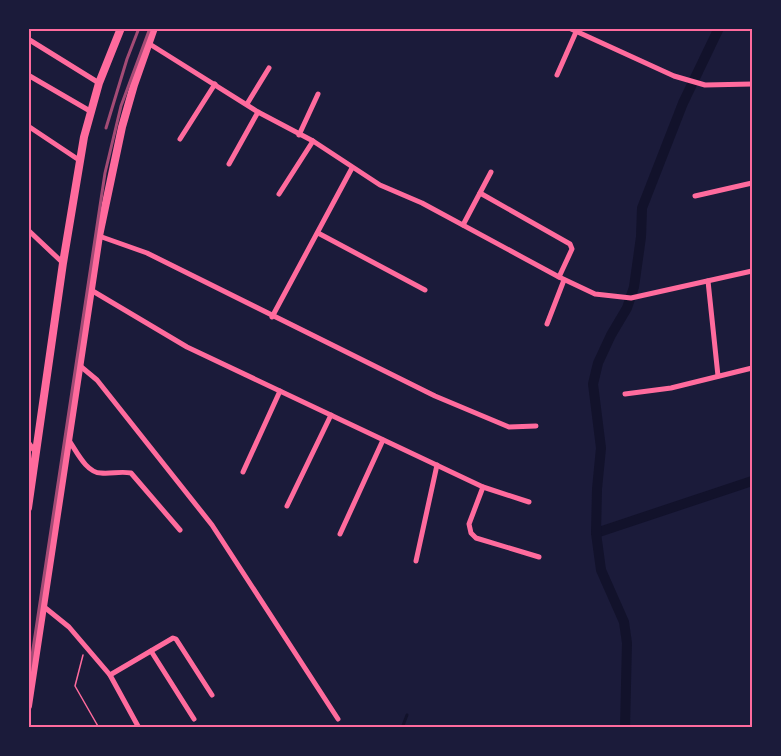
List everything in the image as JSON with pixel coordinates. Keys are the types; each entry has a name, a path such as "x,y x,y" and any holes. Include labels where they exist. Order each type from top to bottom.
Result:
{"main road":[{"path":"28,508 79,160 99,83 122,28"},
{"path":"28,706 99,236 122,127 154,28"},
{"path":"28,650 37,642"}],"street":[{"path":"569,28 674,76 705,85 753,84"},
{"path":"557,75 576,32"},
{"path":"28,39 99,83"},
{"path":"148,43 258,112 313,141 380,185 422,203 595,294 630,298 753,271"},
{"path":"247,104 269,68"},
{"path":"28,75 90,111"},
{"path":"180,139 214,84"},
{"path":"299,135 318,94"},
{"path":"229,164 258,112"},
{"path":"28,126 79,160"},
{"path":"279,194 313,141"},
{"path":"272,317 352,168"},
{"path":"463,225 491,172"},
{"path":"694,196 753,183"},
{"path":"480,193 570,244 572,249 547,324"},
{"path":"28,230 63,263"},
{"path":"318,233 425,290"},
{"path":"99,236 147,254 425,391 508,427 536,426"},
{"path":"708,281 718,376"},
{"path":"91,290 187,347 280,392 483,487 530,502"},
{"path":"79,365 97,380 212,525 339,719"},
{"path":"625,394 671,388 753,368"},
{"path":"243,472 280,392"},
{"path":"287,506 331,416"},
{"path":"68,439 93,471 131,473 180,530"},
{"path":"340,534 383,440"},
{"path":"28,442 36,453"},
{"path":"416,561 437,465"},
{"path":"483,487 470,524 471,533 476,538 538,557"},
{"path":"43,606 69,627 110,675 139,728"},
{"path":"110,675 173,638 176,639 212,695"},
{"path":"151,651 194,719"}],"path":[{"path":"86,645 75,686 99,728"}],"waterway":[{"path":"625,728 627,643 624,622 601,570 596,533 601,448 593,384 598,363 627,308 634,287 641,237 642,208 683,103 719,28"},
{"path":"596,533 752,481"},
{"path":"402,728 407,715"}],"railway":[{"path":"106,128 139,28"},
{"path":"28,682 105,173 121,106 150,28"}]}
